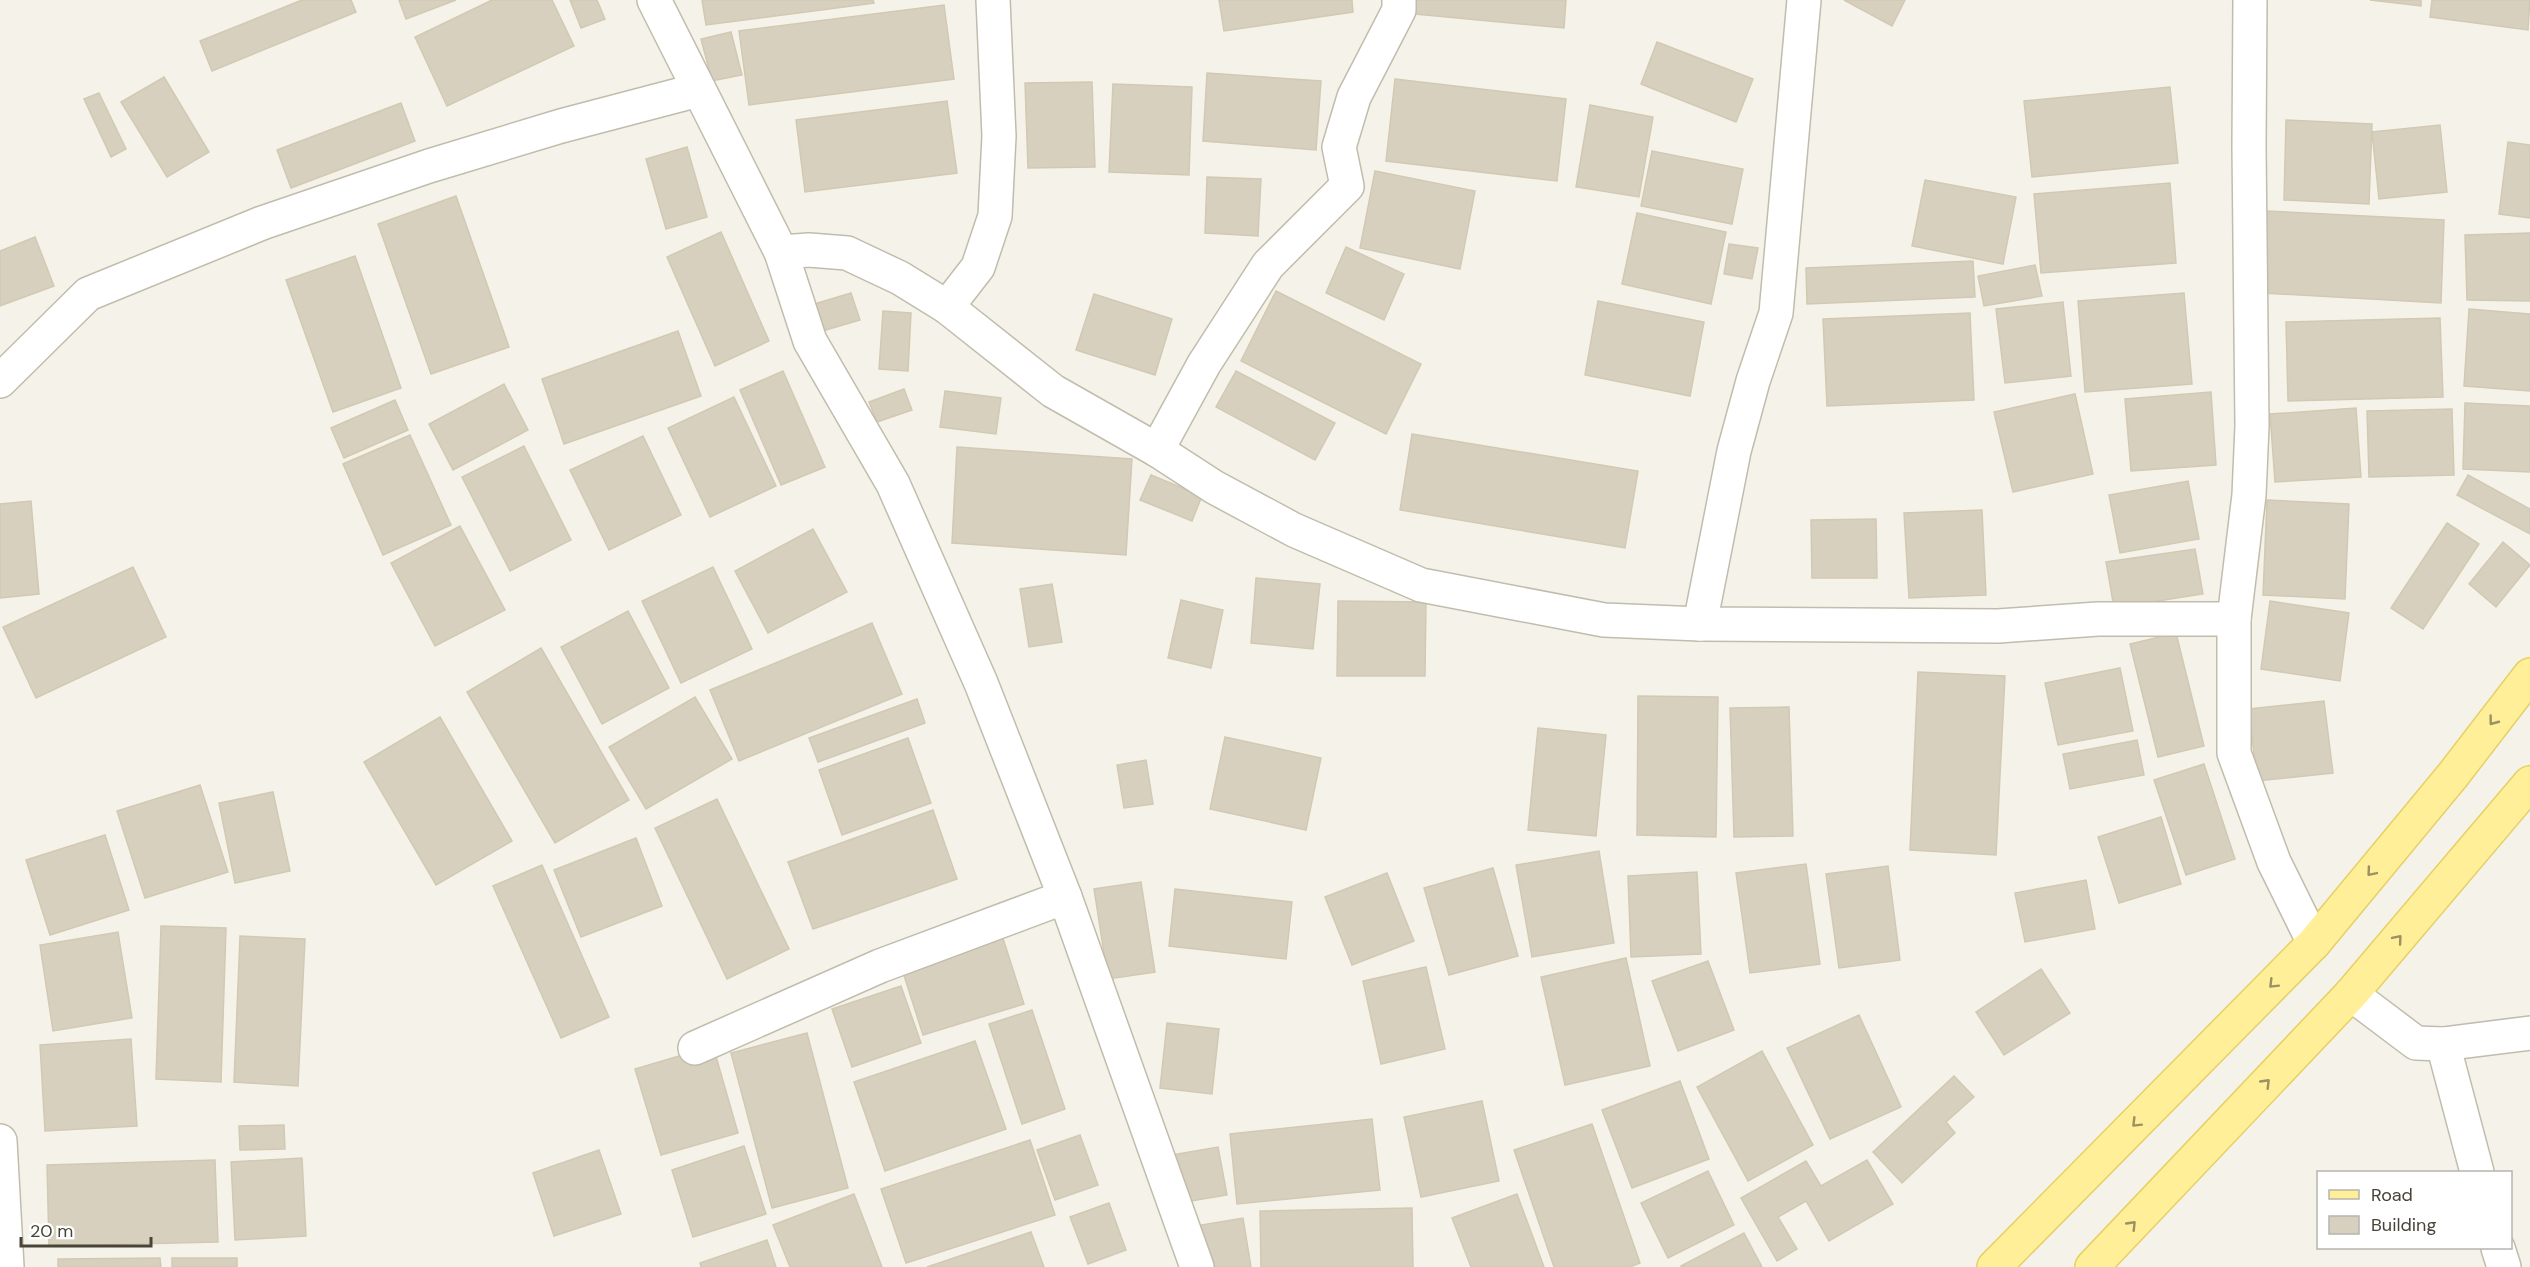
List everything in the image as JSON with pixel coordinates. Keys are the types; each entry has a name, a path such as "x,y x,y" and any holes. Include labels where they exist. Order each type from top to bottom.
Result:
{"main road":[{"path":"1994,1267 2314,943 2453,774 2530,675"},
{"path":"2092,1267 2351,994 2530,783"}],"street":[{"path":"654,0 781,252 810,341 893,484 981,683 1065,897 1197,1267"},
{"path":"947,307 978,267 995,216 999,136 993,0"},
{"path":"1157,450 1204,364 1268,265 1347,186 1339,147 1354,97 1399,10 1399,0"},
{"path":"1700,624 1734,451 1753,381 1776,313 1804,0"},
{"path":"2250,0 2252,426 2249,495 2234,619 2234,753 2274,862 2314,943"},
{"path":"0,381 88,294 262,223 429,166 561,126 698,90"},
{"path":"781,252 809,250 847,253 900,278 947,307 1053,391 1157,450 1214,487 1324,543 1421,585 1604,620 1700,624 1998,626 2098,619 2234,619"},
{"path":"695,1048 880,966 1065,897"},
{"path":"2351,994 2416,1043 2443,1044 2530,1034"},
{"path":"2443,1044 2476,1171"},
{"path":"0,1141 7,1267"},
{"path":"2498,1249 2504,1267"}],"building":[{"path":"302,0 351,0 356,12 212,71 200,41"},
{"path":"399,0 456,0 406,19"},
{"path":"492,0 552,0 574,46 447,106 415,37"},
{"path":"570,0 597,0 605,19 581,28"},
{"path":"702,0 873,0 874,3 706,25"},
{"path":"1219,0 1352,0 1353,12 1224,31"},
{"path":"1416,0 1566,0 1564,28 1415,14"},
{"path":"1844,0 1905,0 1892,26"},
{"path":"2370,0 2421,0 2421,6"},
{"path":"2432,0 2530,0 2528,30 2430,17"},
{"path":"944,5 954,79 749,105 739,31"},
{"path":"731,32 742,75 712,81 701,39"},
{"path":"1657,42 1753,79 1736,122 1641,84"},
{"path":"1207,73 1321,81 1316,150 1203,141"},
{"path":"164,77 209,152 167,177 121,102"},
{"path":"1395,79 1566,99 1557,181 1386,161"},
{"path":"1092,82 1095,167 1028,168 1025,83"},
{"path":"1113,84 1192,87 1189,175 1109,172"},
{"path":"2170,87 2178,163 2032,177 2024,101"},
{"path":"99,93 126,149 111,157 84,99"},
{"path":"947,101 957,173 805,192 796,120"},
{"path":"401,103 415,141 291,188 277,150"},
{"path":"1590,105 1653,117 1639,197 1576,187"},
{"path":"2286,120 2372,124 2369,204 2284,200"},
{"path":"2440,125 2447,192 2379,199 2372,132"},
{"path":"2508,142 2530,145 2530,218 2499,214"},
{"path":"687,147 707,217 666,229 646,159"},
{"path":"1652,151 1743,169 1732,224 1641,206"},
{"path":"1375,171 1475,191 1460,269 1360,248"},
{"path":"1207,177 1261,179 1258,236 1205,233"},
{"path":"1925,180 2016,197 2003,264 1912,246"},
{"path":"2170,183 2176,263 2041,273 2034,194"},
{"path":"456,196 509,347 431,374 378,224"},
{"path":"2266,211 2444,220 2441,303 2262,293"},
{"path":"1637,213 1726,232 1711,304 1622,284"},
{"path":"721,232 769,341 715,366 667,257"},
{"path":"2530,233 2530,301 2467,300 2465,235"},
{"path":"35,237 54,286 0,306 0,251"},
{"path":"1729,244 1758,248 1752,279 1724,274"},
{"path":"1346,247 1404,274 1384,320 1326,293"},
{"path":"355,256 401,388 333,412 286,280"},
{"path":"1973,261 1975,297 1807,304 1806,268"},
{"path":"2035,265 2042,296 1984,306 1978,276"},
{"path":"1276,291 1421,364 1386,434 1241,361"},
{"path":"851,293 860,320 819,332 811,305"},
{"path":"2184,293 2192,384 2085,392 2078,301"},
{"path":"1094,294 1172,319 1155,375 1076,350"},
{"path":"1598,301 1704,322 1690,396 1585,375"},
{"path":"2063,302 2071,376 2005,383 1996,309"},
{"path":"2469,309 2530,314 2530,391 2464,386"},
{"path":"883,311 911,313 908,371 879,369"},
{"path":"1970,313 1974,400 1827,406 1823,319"},
{"path":"2440,318 2443,397 2288,401 2286,322"},
{"path":"678,331 701,396 564,444 542,379"},
{"path":"783,371 825,467 781,485 740,390"},
{"path":"1236,371 1335,423 1315,460 1216,407"},
{"path":"504,384 528,430 453,470 429,424"},
{"path":"904,389 912,410 877,422 869,402"},
{"path":"945,391 1001,398 996,434 940,427"},
{"path":"2211,392 2216,465 2131,471 2125,399"},
{"path":"2075,394 2093,474 2013,492 1994,412"},
{"path":"734,397 776,486 710,517 668,428"},
{"path":"395,400 408,430 344,458 331,428"},
{"path":"2465,403 2530,406 2530,472 2463,469"},
{"path":"2356,408 2361,477 2275,482 2270,414"},
{"path":"2452,409 2454,475 2369,477 2367,411"},
{"path":"1412,434 1638,471 1625,548 1400,510"},
{"path":"410,435 451,525 383,555 343,464"},
{"path":"643,436 681,515 609,550 570,470"},
{"path":"524,446 571,540 510,571 462,477"},
{"path":"957,447 1132,459 1126,555 952,543"},
{"path":"1151,475 1202,496 1192,521 1140,500"},
{"path":"2468,475 2530,509 2530,534 2457,495"},
{"path":"2188,481 2199,539 2120,553 2109,495"},
{"path":"2267,500 2349,504 2345,599 2263,595"},
{"path":"31,501 39,594 0,598 0,504"},
{"path":"1982,510 1986,595 1909,598 1904,513"},
{"path":"1876,519 1877,578 1812,578 1811,520"},
{"path":"2447,523 2479,544 2423,629 2391,608"},
{"path":"460,526 505,610 435,646 391,563"},
{"path":"813,529 847,592 768,633 735,571"},
{"path":"2503,542 2530,565 2496,607 2469,584"},
{"path":"2195,549 2203,594 2114,608 2106,562"},
{"path":"133,567 166,637 36,698 3,627"},
{"path":"713,567 752,649 681,683 642,601"},
{"path":"1256,578 1320,584 1313,649 1251,643"},
{"path":"1052,584 1062,642 1029,647 1020,589"},
{"path":"1181,600 1223,610 1211,668 1168,658"},
{"path":"1338,601 1426,602 1425,676 1337,676"},
{"path":"2270,601 2349,613 2340,681 2261,669"},
{"path":"628,611 669,688 602,724 561,647"},
{"path":"872,623 902,694 739,761 710,690"},
{"path":"2176,633 2204,746 2158,757 2130,644"},
{"path":"541,648 629,800 555,843 467,692"},
{"path":"2120,668 2133,731 2058,745 2045,683"},
{"path":"1918,672 2005,676 1996,855 1910,850"},
{"path":"1638,696 1718,697 1716,837 1637,835"},
{"path":"695,697 732,759 646,809 609,747"},
{"path":"917,699 925,723 818,762 809,738"},
{"path":"2324,701 2333,773 2257,781 2249,709"},
{"path":"1789,707 1793,836 1734,837 1730,708"},
{"path":"440,717 512,841 436,885 364,762"},
{"path":"1538,728 1606,735 1596,836 1528,830"},
{"path":"1225,737 1321,758 1306,830 1210,809"},
{"path":"908,738 931,803 842,835 819,770"},
{"path":"2137,740 2144,775 2070,789 2063,754"},
{"path":"1146,760 1153,804 1124,808 1117,765"},
{"path":"2204,764 2235,859 2186,875 2154,780"},
{"path":"200,785 228,872 145,898 117,811"},
{"path":"273,792 290,871 235,883 219,803"},
{"path":"717,799 789,949 727,979 655,828"},
{"path":"933,810 957,879 813,929 788,862"},
{"path":"2161,817 2181,884 2119,903 2098,837"},
{"path":"105,835 129,910 50,935 26,860"},
{"path":"636,838 662,906 581,937 554,870"},
{"path":"1599,851 1614,943 1532,957 1516,865"},
{"path":"1806,864 1820,964 1750,973 1736,873"},
{"path":"542,865 609,1017 561,1038 493,886"},
{"path":"1888,866 1900,960 1839,968 1826,874"},
{"path":"1493,868 1518,956 1449,975 1424,888"},
{"path":"1697,872 1701,954 1631,957 1628,876"},
{"path":"1387,873 1414,941 1352,965 1325,897"},
{"path":"2086,880 2095,929 2025,942 2015,893"},
{"path":"1141,882 1155,972 1108,979 1094,889"},
{"path":"1175,889 1292,902 1286,959 1169,946"},
{"path":"161,926 226,928 221,1082 156,1079"},
{"path":"118,932 132,1018 53,1031 40,945"},
{"path":"1001,932 1024,1004 923,1035 900,963"},
{"path":"240,936 305,939 298,1086 234,1082"},
{"path":"1626,958 1650,1066 1565,1085 1541,977"},
{"path":"1708,961 1734,1030 1678,1051 1652,981"},
{"path":"1426,967 1445,1049 1381,1064 1363,981"},
{"path":"2041,969 2070,1013 2004,1055 1976,1012"},
{"path":"901,986 921,1043 852,1067 832,1009"},
{"path":"1032,1010 1065,1109 1022,1124 989,1024"},
{"path":"1859,1015 1901,1107 1830,1139 1787,1048"},
{"path":"1167,1023 1219,1029 1212,1094 1160,1088"},
{"path":"807,1033 848,1188 772,1208 731,1053"},
{"path":"131,1039 137,1126 45,1131 40,1045"},
{"path":"975,1041 1006,1129 885,1171 854,1082"},
{"path":"713,1046 738,1133 661,1155 635,1069"},
{"path":"1762,1051 1813,1145 1748,1181 1697,1087"},
{"path":"1954,1076 1974,1097 1946,1122 1955,1133 1902,1183 1873,1152"},
{"path":"1680,1081 1709,1159 1632,1188 1602,1110"},
{"path":"1482,1101 1499,1181 1421,1197 1404,1117"},
{"path":"1372,1119 1380,1190 1237,1204 1230,1134"},
{"path":"1592,1124 1640,1263 1630,1267 1554,1267 1514,1150"},
{"path":"284,1125 285,1149 240,1150 239,1126"},
{"path":"1080,1135 1098,1185 1055,1200 1037,1150"},
{"path":"1030,1140 1055,1215 906,1263 881,1189"},
{"path":"744,1146 766,1214 693,1237 672,1170"},
{"path":"1218,1147 1227,1195 1180,1203 1171,1155"},
{"path":"599,1150 621,1214 554,1236 533,1173"},
{"path":"302,1158 306,1236 235,1240 231,1162"},
{"path":"215,1160 218,1242 49,1246 47,1165"},
{"path":"1867,1160 1893,1204 1829,1241 1806,1201 1778,1217 1797,1249 1777,1261 1741,1198 1806,1161 1821,1186"},
{"path":"1708,1171 1734,1225 1668,1258 1641,1203"},
{"path":"854,1194 882,1267 790,1267 773,1225"},
{"path":"1517,1194 1544,1267 1471,1267 1452,1218"},
{"path":"1109,1203 1126,1250 1088,1264 1070,1217"},
{"path":"1412,1208 1413,1267 1261,1267 1260,1211"},
{"path":"1243,1218 1251,1267 1207,1267 1201,1225"},
{"path":"1031,1232 1044,1267 927,1267"},
{"path":"1744,1233 1762,1267 1681,1266"},
{"path":"767,1240 776,1267 701,1267 700,1263"},
{"path":"160,1258 161,1267 58,1267 58,1259"},
{"path":"172,1258 237,1258 237,1267 172,1267"}]}
